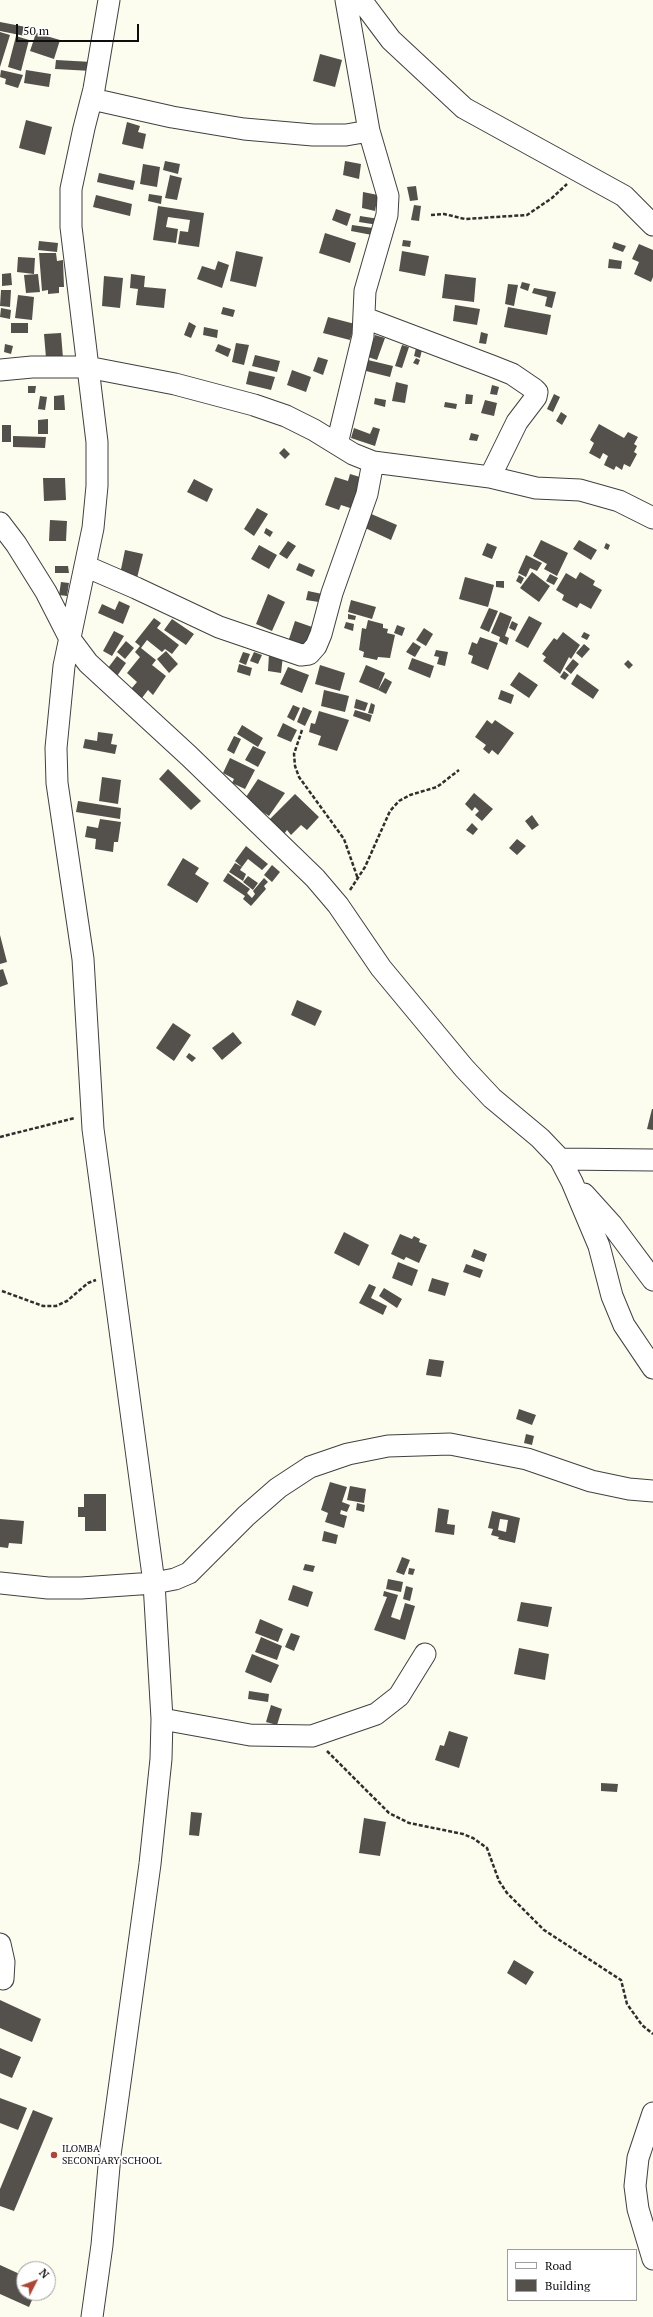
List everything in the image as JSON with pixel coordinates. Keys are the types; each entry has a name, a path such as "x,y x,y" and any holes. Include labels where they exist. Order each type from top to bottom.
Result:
{"street":[{"path":"92,2317 102,2245 110,2155 150,1864 160,1759 162,1719 154,1583 112,1278 92,1114 83,959 57,783 56,748 60,701 70,639 93,528 97,486 97,442 87,367 70,208 76,161 92,99 109,0"},
{"path":"337,444 363,336 365,291 388,215 388,196 369,131 346,0"},
{"path":"361,0 391,40 464,108 624,196 653,225"},
{"path":"92,99 172,117 244,129 313,135 346,135 369,131"},
{"path":"365,318 512,374 537,392 536,397 517,422 490,477"},
{"path":"0,370 32,367 87,367 175,384 254,405 299,422 362,459 373,462 490,477 536,488 580,490 600,494 653,518"},
{"path":"85,566 219,627 301,655 309,654 316,646 321,634 336,581 367,494 373,462"},
{"path":"0,523 16,544 46,592 70,639 88,663 106,682 189,756 294,857 338,905 381,968 464,1068 492,1098 540,1138 560,1159 572,1182 599,1246 612,1296 624,1324 653,1368"},
{"path":"560,1159 653,1160"},
{"path":"572,1182 612,1225 653,1280"},
{"path":"0,1583 48,1588 81,1588 154,1583 175,1579 189,1573 246,1516 278,1488 310,1467 348,1454 382,1447 450,1444 527,1459 591,1481 621,1488 653,1491"},
{"path":"162,1719 250,1735 312,1736 376,1714 399,1696 425,1654"},
{"path":"0,1944 4,1962 3,1979"},
{"path":"653,2113 638,2158 635,2186 638,2209 653,2259"}],"path":[{"path":"431,215 444,214 466,219 527,215 552,198 578,172"},
{"path":"302,730 294,754 295,766 300,777 344,839 358,879"},
{"path":"338,905 358,879 390,811 400,801 410,795 437,787 459,770"},
{"path":"0,1137 44,1124 92,1114"},
{"path":"2,1291 43,1306 56,1306 67,1301 88,1283 99,1278 112,1278"},
{"path":"312,1736 390,1813 409,1823 463,1834 473,1838 488,1848 498,1882 508,1894 544,1930 620,1980 627,2004 642,2025 653,2034"}],"building":[{"path":"0,22 26,27 25,36 0,31"},
{"path":"0,32 10,35 0,67"},
{"path":"36,33 60,40 54,59 30,51"},
{"path":"16,36 29,40 21,71 8,67"},
{"path":"320,54 342,60 335,87 313,81"},
{"path":"56,60 92,62 92,71 55,69"},
{"path":"1,70 23,75 18,88 5,84 6,79 0,77"},
{"path":"26,70 51,74 49,87 24,83"},
{"path":"26,120 52,127 45,155 19,148"},
{"path":"127,122 140,126 138,132 146,134 143,149 122,144"},
{"path":"165,161 180,164 178,174 163,170"},
{"path":"345,161 361,164 359,179 343,175"},
{"path":"143,164 160,167 157,187 140,184"},
{"path":"99,173 135,181 133,190 97,182"},
{"path":"170,175 182,178 177,200 165,198"},
{"path":"416,186 418,200 410,201 407,187"},
{"path":"363,192 378,195 375,211 362,208"},
{"path":"149,194 162,196 161,204 148,201"},
{"path":"96,195 132,204 130,216 93,207"},
{"path":"414,205 421,206 419,221 411,220"},
{"path":"158,206 204,213 199,247 178,244 180,231 188,232 190,220 168,217 166,227 178,229 176,243 153,240"},
{"path":"336,209 351,214 347,226 332,220"},
{"path":"360,216 379,219 378,225 359,222"},
{"path":"352,225 373,228 372,235 351,231"},
{"path":"325,233 356,243 350,263 319,253"},
{"path":"403,240 411,241 410,247 402,246"},
{"path":"39,241 58,243 57,252 38,250"},
{"path":"614,242 626,246 623,252 612,248"},
{"path":"639,244 653,250 653,277 651,282 634,274 639,262 632,259"},
{"path":"236,251 263,257 256,287 230,281"},
{"path":"402,251 429,256 425,276 399,271"},
{"path":"39,253 56,253 57,261 63,260 64,287 59,287 59,293 48,294 48,290 42,291"},
{"path":"18,257 35,258 34,274 17,272"},
{"path":"609,259 622,261 621,269 608,268"},
{"path":"218,261 229,265 222,288 197,279 202,266 215,270"},
{"path":"11,273 12,285 2,286 2,274"},
{"path":"38,274 40,292 26,293 24,275"},
{"path":"131,274 145,276 144,287 166,289 164,308 136,305 138,289 130,288"},
{"path":"445,274 476,278 474,302 442,298"},
{"path":"104,276 123,278 120,308 102,306"},
{"path":"522,282 530,284 528,291 520,288"},
{"path":"508,284 518,285 514,306 505,304"},
{"path":"534,288 556,292 552,308 545,306 547,297 532,293"},
{"path":"1,290 11,290 10,307 0,306"},
{"path":"18,295 34,297 32,320 15,318"},
{"path":"455,305 480,309 477,325 453,321"},
{"path":"223,307 235,310 233,317 221,314"},
{"path":"508,307 551,315 547,335 504,327"},
{"path":"1,308 11,310 10,319 0,317"},
{"path":"328,317 355,324 350,340 323,333"},
{"path":"189,322 196,326 191,338 184,335"},
{"path":"11,323 28,323 28,333 11,333"},
{"path":"204,327 218,330 217,338 203,335"},
{"path":"481,332 488,334 486,344 479,343"},
{"path":"61,333 63,358 46,358 44,334"},
{"path":"375,335 385,338 377,360 368,357"},
{"path":"236,343 249,345 244,365 232,362"},
{"path":"5,344 13,346 11,354 4,352"},
{"path":"218,344 231,349 228,357 215,351"},
{"path":"402,345 409,347 402,368 395,366"},
{"path":"416,348 422,350 420,358 414,356"},
{"path":"255,355 280,361 277,372 252,366"},
{"path":"318,357 328,360 323,375 313,371"},
{"path":"416,358 420,360 418,365 413,363"},
{"path":"368,360 393,366 390,377 366,371"},
{"path":"292,370 311,377 306,392 287,385"},
{"path":"249,371 275,377 271,390 246,384"},
{"path":"396,382 408,385 405,403 392,401"},
{"path":"492,385 499,387 497,395 490,394"},
{"path":"28,386 36,386 35,393 28,393"},
{"path":"466,394 473,395 472,404 465,404"},
{"path":"554,394 560,397 553,412 547,409"},
{"path":"64,395 65,410 54,410 54,396"},
{"path":"40,396 47,397 45,410 38,409"},
{"path":"375,398 386,400 385,407 374,404"},
{"path":"485,400 497,403 494,416 481,413"},
{"path":"445,402 457,404 456,409 444,407"},
{"path":"561,412 567,416 562,425 556,421"},
{"path":"48,419 48,434 38,434 38,420"},
{"path":"599,424 624,438 628,432 638,437 634,444 637,446 634,452 637,454 630,467 624,464 622,470 616,466 614,470 604,465 608,456 603,453 600,459 589,453 594,443 590,440"},
{"path":"2,425 11,425 11,442 2,442"},
{"path":"373,427 380,429 375,446 351,438 354,428 370,434"},
{"path":"471,433 479,435 477,441 469,440"},
{"path":"13,436 46,437 45,448 13,447"},
{"path":"284,448 290,454 285,459 279,453"},
{"path":"350,474 360,477 358,485 364,487 356,510 341,505 339,510 325,505 335,477 348,481"},
{"path":"43,478 65,478 66,500 44,501"},
{"path":"194,479 213,489 207,502 187,492"},
{"path":"257,508 268,514 254,536 244,529"},
{"path":"369,513 397,525 391,540 363,527"},
{"path":"50,520 67,521 66,541 49,541"},
{"path":"266,528 273,532 270,537 264,533"},
{"path":"541,540 568,553 557,576 544,569 547,564 533,556"},
{"path":"579,540 597,550 591,560 573,549"},
{"path":"288,541 296,546 287,559 279,554"},
{"path":"487,543 497,547 492,559 482,555"},
{"path":"606,543 610,545 608,550 604,548"},
{"path":"259,545 277,555 269,569 251,559"},
{"path":"125,550 143,554 137,578 120,574"},
{"path":"526,555 542,563 537,571 530,568 526,577 518,573"},
{"path":"299,563 315,570 312,577 296,570"},
{"path":"55,566 68,566 69,573 55,573"},
{"path":"532,572 550,586 539,602 520,588"},
{"path":"580,572 595,581 593,585 602,590 591,609 580,603 577,608 562,600 564,595 556,590 566,573 576,579"},
{"path":"550,574 558,578 554,585 546,581"},
{"path":"519,575 524,578 521,584 516,581"},
{"path":"465,577 494,585 488,607 459,599"},
{"path":"496,581 504,581 504,588 496,587"},
{"path":"61,582 69,583 67,596 59,595"},
{"path":"308,591 327,595 325,603 306,600"},
{"path":"268,594 285,602 272,631 256,624"},
{"path":"351,600 376,607 372,619 348,612"},
{"path":"119,601 130,606 123,624 98,613 102,604 115,610"},
{"path":"489,608 498,611 489,632 480,628"},
{"path":"500,612 512,617 505,636 509,638 507,645 499,641 500,637 491,633"},
{"path":"348,614 356,616 355,620 348,619"},
{"path":"529,616 542,623 528,648 515,641"},
{"path":"154,618 161,623 157,628 179,645 172,654 165,649 162,652 147,640 141,648 156,660 152,665 166,676 153,695 148,690 142,698 131,689 137,682 127,673 140,657 135,652 140,646 135,642"},
{"path":"172,619 194,634 186,645 164,630"},
{"path":"368,620 383,624 383,628 388,629 387,633 395,635 390,658 378,657 377,660 363,657 364,652 359,650 362,628 366,629"},
{"path":"295,621 315,628 309,649 288,642"},
{"path":"512,621 518,624 515,631 509,628"},
{"path":"346,622 354,624 353,631 344,628"},
{"path":"397,625 405,628 402,636 394,633"},
{"path":"424,628 433,634 426,646 416,640"},
{"path":"114,631 124,636 112,656 103,651"},
{"path":"563,632 580,645 571,659 569,657 560,674 543,661 546,657 542,654 554,638 557,640"},
{"path":"584,632 590,635 587,640 581,637"},
{"path":"480,637 498,643 488,670 471,663 473,656 468,654 472,642 477,644"},
{"path":"126,641 134,648 125,659 117,652"},
{"path":"413,642 421,647 415,657 406,652"},
{"path":"584,644 590,649 582,658 576,653"},
{"path":"436,650 448,652 445,666 437,664 439,657 434,656"},
{"path":"166,651 178,664 169,673 157,659"},
{"path":"243,652 250,654 246,665 239,662"},
{"path":"254,652 262,655 258,664 250,661"},
{"path":"269,654 283,656 281,673 268,671"},
{"path":"117,656 126,663 115,679 105,672"},
{"path":"412,658 434,666 430,678 408,669"},
{"path":"573,659 579,664 571,674 565,669"},
{"path":"628,660 633,665 629,669 624,664"},
{"path":"239,664 252,668 250,676 237,672"},
{"path":"320,665 345,673 340,691 315,684"},
{"path":"366,665 385,673 378,690 359,682"},
{"path":"288,667 309,675 302,693 280,684"},
{"path":"564,671 569,675 565,680 560,677"},
{"path":"519,672 538,685 529,698 510,685"},
{"path":"577,674 599,690 593,699 571,684"},
{"path":"385,678 392,682 386,694 378,690"},
{"path":"324,690 349,696 345,712 321,706"},
{"path":"501,690 514,695 511,704 498,699"},
{"path":"356,699 368,703 365,711 354,708"},
{"path":"371,703 375,705 373,714 368,713"},
{"path":"293,705 300,708 294,721 287,717"},
{"path":"303,707 312,711 305,726 297,722"},
{"path":"355,710 372,715 370,722 353,716"},
{"path":"319,711 349,720 337,751 318,745 321,736 309,732 311,723 315,724"},
{"path":"487,720 492,724 495,720 514,733 498,755 492,750 489,754 483,749 486,745 475,737"},
{"path":"283,723 297,730 291,742 277,736"},
{"path":"242,725 263,738 258,747 237,734"},
{"path":"98,732 113,734 111,744 117,745 115,754 83,748 85,739 97,741"},
{"path":"234,736 241,739 234,754 227,750"},
{"path":"253,746 266,752 258,767 245,760"},
{"path":"230,758 255,770 245,789 232,783 234,779 223,773"},
{"path":"168,769 201,801 191,810 159,779"},
{"path":"102,777 121,780 118,804 99,801"},
{"path":"258,779 285,793 269,816 244,800"},
{"path":"474,793 493,809 482,821 475,815 479,811 475,807 472,811 465,804"},
{"path":"295,794 319,817 307,830 301,825 291,835 287,830 284,834 269,820"},
{"path":"78,801 121,808 120,819 76,812"},
{"path":"532,815 539,825 532,830 525,821"},
{"path":"100,819 121,822 118,842 114,842 113,852 95,849 96,839 85,837 87,826 98,828"},
{"path":"472,823 478,829 473,835 466,830"},
{"path":"517,839 526,846 517,855 509,848"},
{"path":"246,846 268,864 262,870 248,859 242,867 235,861"},
{"path":"183,858 199,868 195,874 209,883 197,903 167,885"},
{"path":"235,863 242,867 240,870 246,874 243,881 229,872"},
{"path":"272,865 280,872 272,882 264,875"},
{"path":"228,873 250,889 247,893 252,898 255,894 253,891 264,878 268,882 264,886 266,889 251,906 243,899 245,896 223,881"},
{"path":"248,876 258,883 253,890 243,882"},
{"path":"0,935 7,962 0,964"},
{"path":"3,969 8,984 0,987 0,970"},
{"path":"297,1000 322,1011 315,1026 291,1015"},
{"path":"173,1023 191,1035 174,1061 156,1048"},
{"path":"233,1032 242,1043 222,1060 212,1048"},
{"path":"189,1053 196,1058 192,1062 186,1057"},
{"path":"653,1109 653,1130 647,1129"},
{"path":"344,1232 369,1245 359,1266 334,1253"},
{"path":"400,1234 412,1239 414,1236 420,1239 419,1242 427,1245 419,1263 406,1257 404,1260 391,1254"},
{"path":"474,1249 487,1254 484,1262 471,1257"},
{"path":"398,1262 418,1270 412,1286 392,1278"},
{"path":"466,1264 483,1270 480,1278 463,1272"},
{"path":"432,1278 449,1283 445,1296 428,1291"},
{"path":"369,1284 376,1287 371,1298 387,1306 383,1315 359,1303"},
{"path":"384,1288 402,1299 397,1308 379,1296"},
{"path":"429,1359 444,1361 441,1377 426,1375"},
{"path":"519,1409 536,1415 532,1425 516,1419"},
{"path":"526,1434 534,1436 532,1445 524,1443"},
{"path":"330,1482 347,1487 342,1502 350,1505 347,1512 341,1510 340,1514 347,1516 344,1528 325,1522 328,1513 321,1510"},
{"path":"350,1486 366,1489 364,1503 347,1500"},
{"path":"84,1494 106,1494 106,1531 85,1531 85,1517 78,1517 78,1507 84,1507"},
{"path":"357,1503 365,1505 364,1512 356,1510"},
{"path":"438,1508 449,1510 447,1524 455,1525 454,1535 435,1532"},
{"path":"492,1511 520,1518 515,1543 498,1539 499,1537 491,1535 493,1529 488,1528","holes":["500,1519 508,1520 506,1532 498,1530"]},
{"path":"0,1519 24,1521 22,1544 9,1543 8,1548 0,1547"},
{"path":"324,1531 338,1535 336,1544 322,1541"},
{"path":"402,1557 410,1560 404,1575 396,1572"},
{"path":"305,1564 315,1566 313,1572 303,1570"},
{"path":"409,1568 415,1569 413,1575 408,1574"},
{"path":"388,1579 403,1582 401,1592 386,1589"},
{"path":"293,1585 313,1592 308,1607 288,1600"},
{"path":"406,1586 413,1588 410,1601 403,1599"},
{"path":"384,1591 398,1595 391,1617 400,1620 405,1603 415,1606 405,1640 374,1630 387,1597 383,1596"},
{"path":"521,1602 552,1607 548,1627 517,1621"},
{"path":"260,1619 283,1629 278,1642 255,1633"},
{"path":"291,1633 300,1636 294,1651 285,1647"},
{"path":"261,1637 282,1646 277,1660 255,1652"},
{"path":"519,1648 549,1654 545,1680 514,1674"},
{"path":"252,1654 279,1665 271,1683 245,1672"},
{"path":"249,1691 269,1694 268,1702 248,1699"},
{"path":"271,1705 282,1709 277,1725 266,1722"},
{"path":"449,1731 468,1737 459,1768 435,1760 440,1745 444,1746"},
{"path":"601,1783 618,1784 617,1792 601,1791"},
{"path":"191,1812 202,1813 199,1836 189,1835"},
{"path":"364,1818 386,1822 380,1856 359,1853"},
{"path":"514,1960 534,1972 526,1985 507,1973"},
{"path":"0,2000 41,2019 32,2042 0,2028"},
{"path":"0,2048 21,2057 12,2078 0,2073"},
{"path":"0,2098 27,2108 18,2130 0,2123"},
{"path":"33,2110 53,2118 14,2211 0,2206 0,2189"},
{"path":"0,2265 16,2272 16,2301 32,2301 29,2307 0,2294"}],"place":[{"name":"ILOMBA SECONDARY SCHOOL","path":"54,2155"}]}
